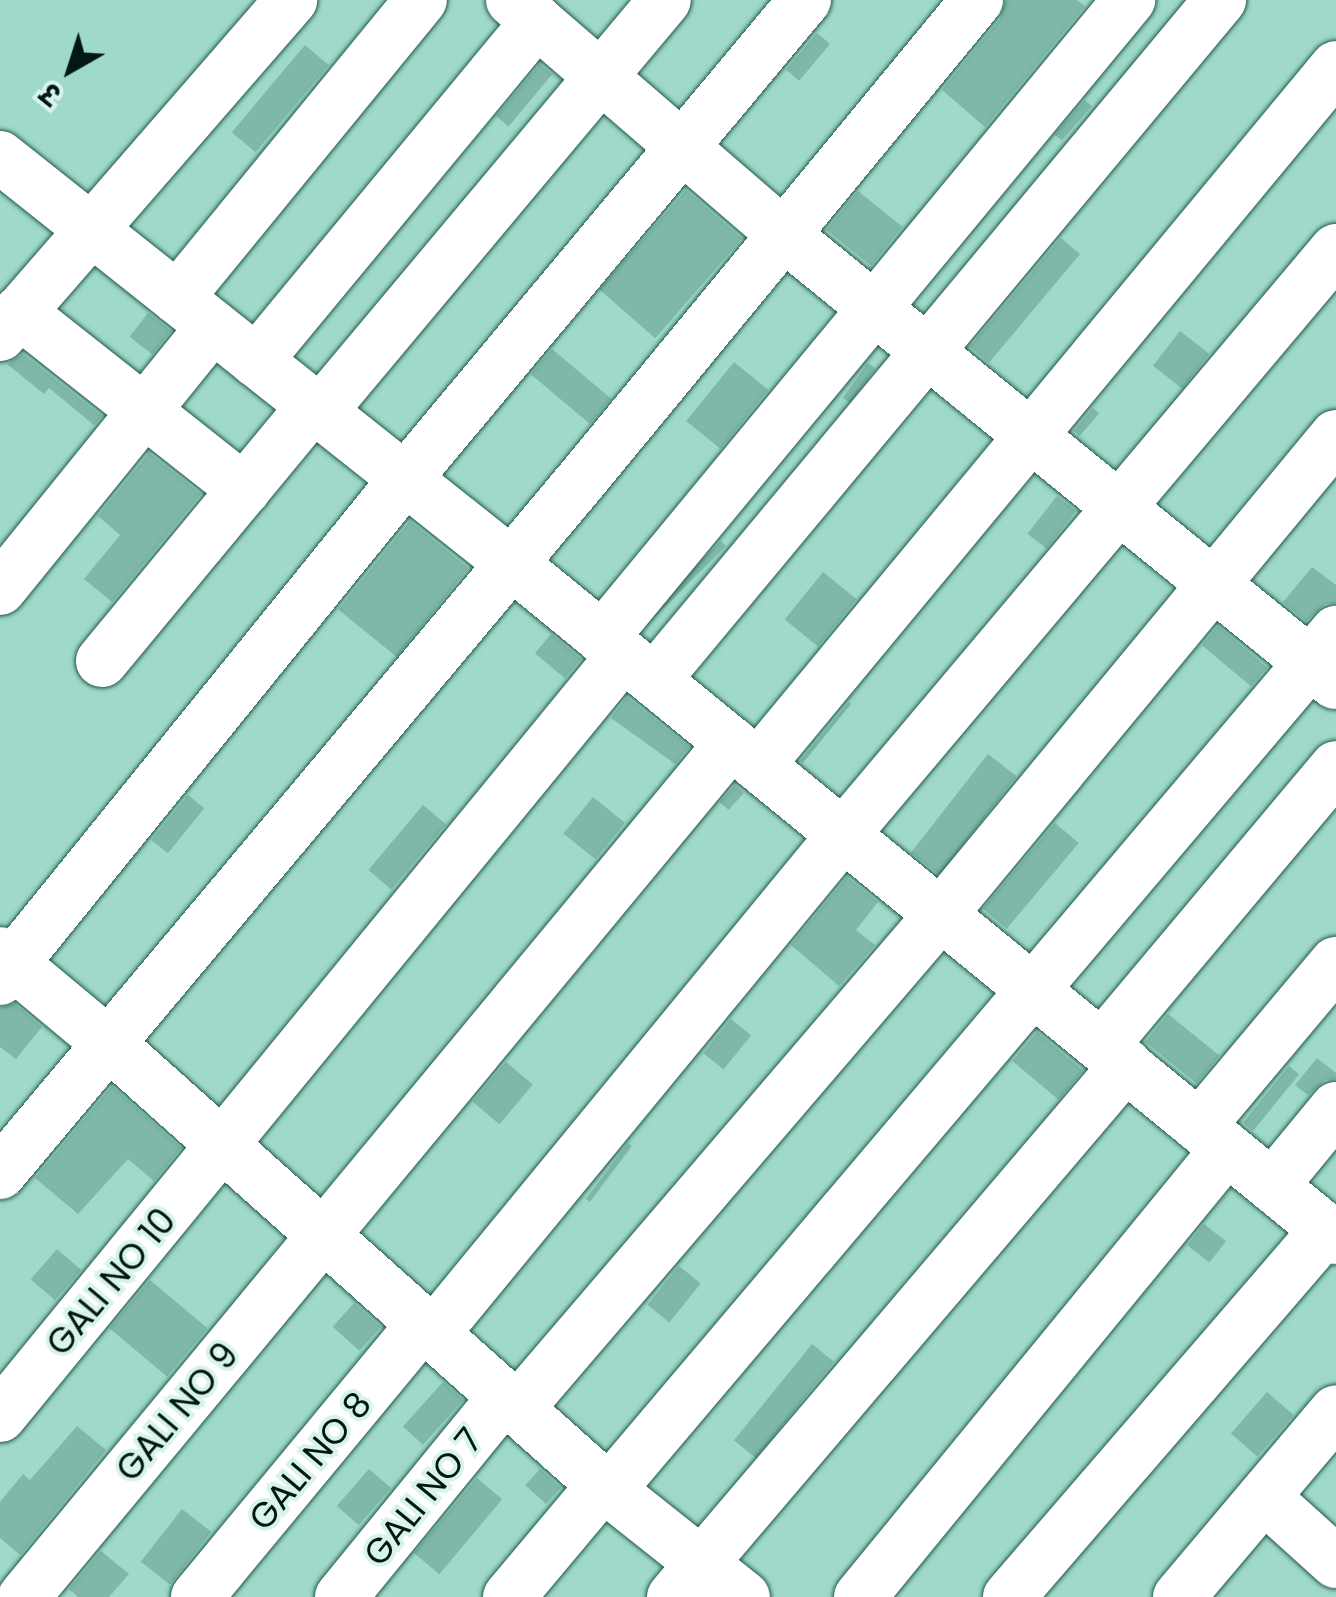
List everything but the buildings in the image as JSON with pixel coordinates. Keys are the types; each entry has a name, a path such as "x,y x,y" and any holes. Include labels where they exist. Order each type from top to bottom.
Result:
{"street":[{"path":"244,490 145,412 10,324 291,0"},
{"path":"0,589 145,412 195,312 421,0"},
{"path":"102,661 665,0"},
{"path":"744,1597 688,1580 606,1488 221,1148 107,1042 4,965 805,0"},
{"path":"0,1172 511,564 976,0"},
{"path":"626,658 875,310 1128,0"},
{"path":"626,658 928,352 1220,0"},
{"path":"256,361 524,10 784,235 1120,510 1212,584 1327,660 1034,990 510,1597"},
{"name":"GALI NO 9","path":"25,1585 322,1237 1028,434 1336,67"},
{"path":"0,157 511,564 1331,1234 1009,1597"},
{"name":"GALI NO 8","path":"197,1597 428,1330 1336,250"},
{"name":"GALI NO 7","path":"341,1597 941,914 1336,436"},
{"name":"GALI NO 10","path":"0,1416 626,658"},
{"path":"688,1580 1114,1056 1336,768"},
{"path":"860,1597 1213,1137 1336,963"},
{"path":"1272,1186 1336,1108"},
{"path":"1179,1597 1336,1412"},
{"path":"1264,1497 1336,1562"}]}
